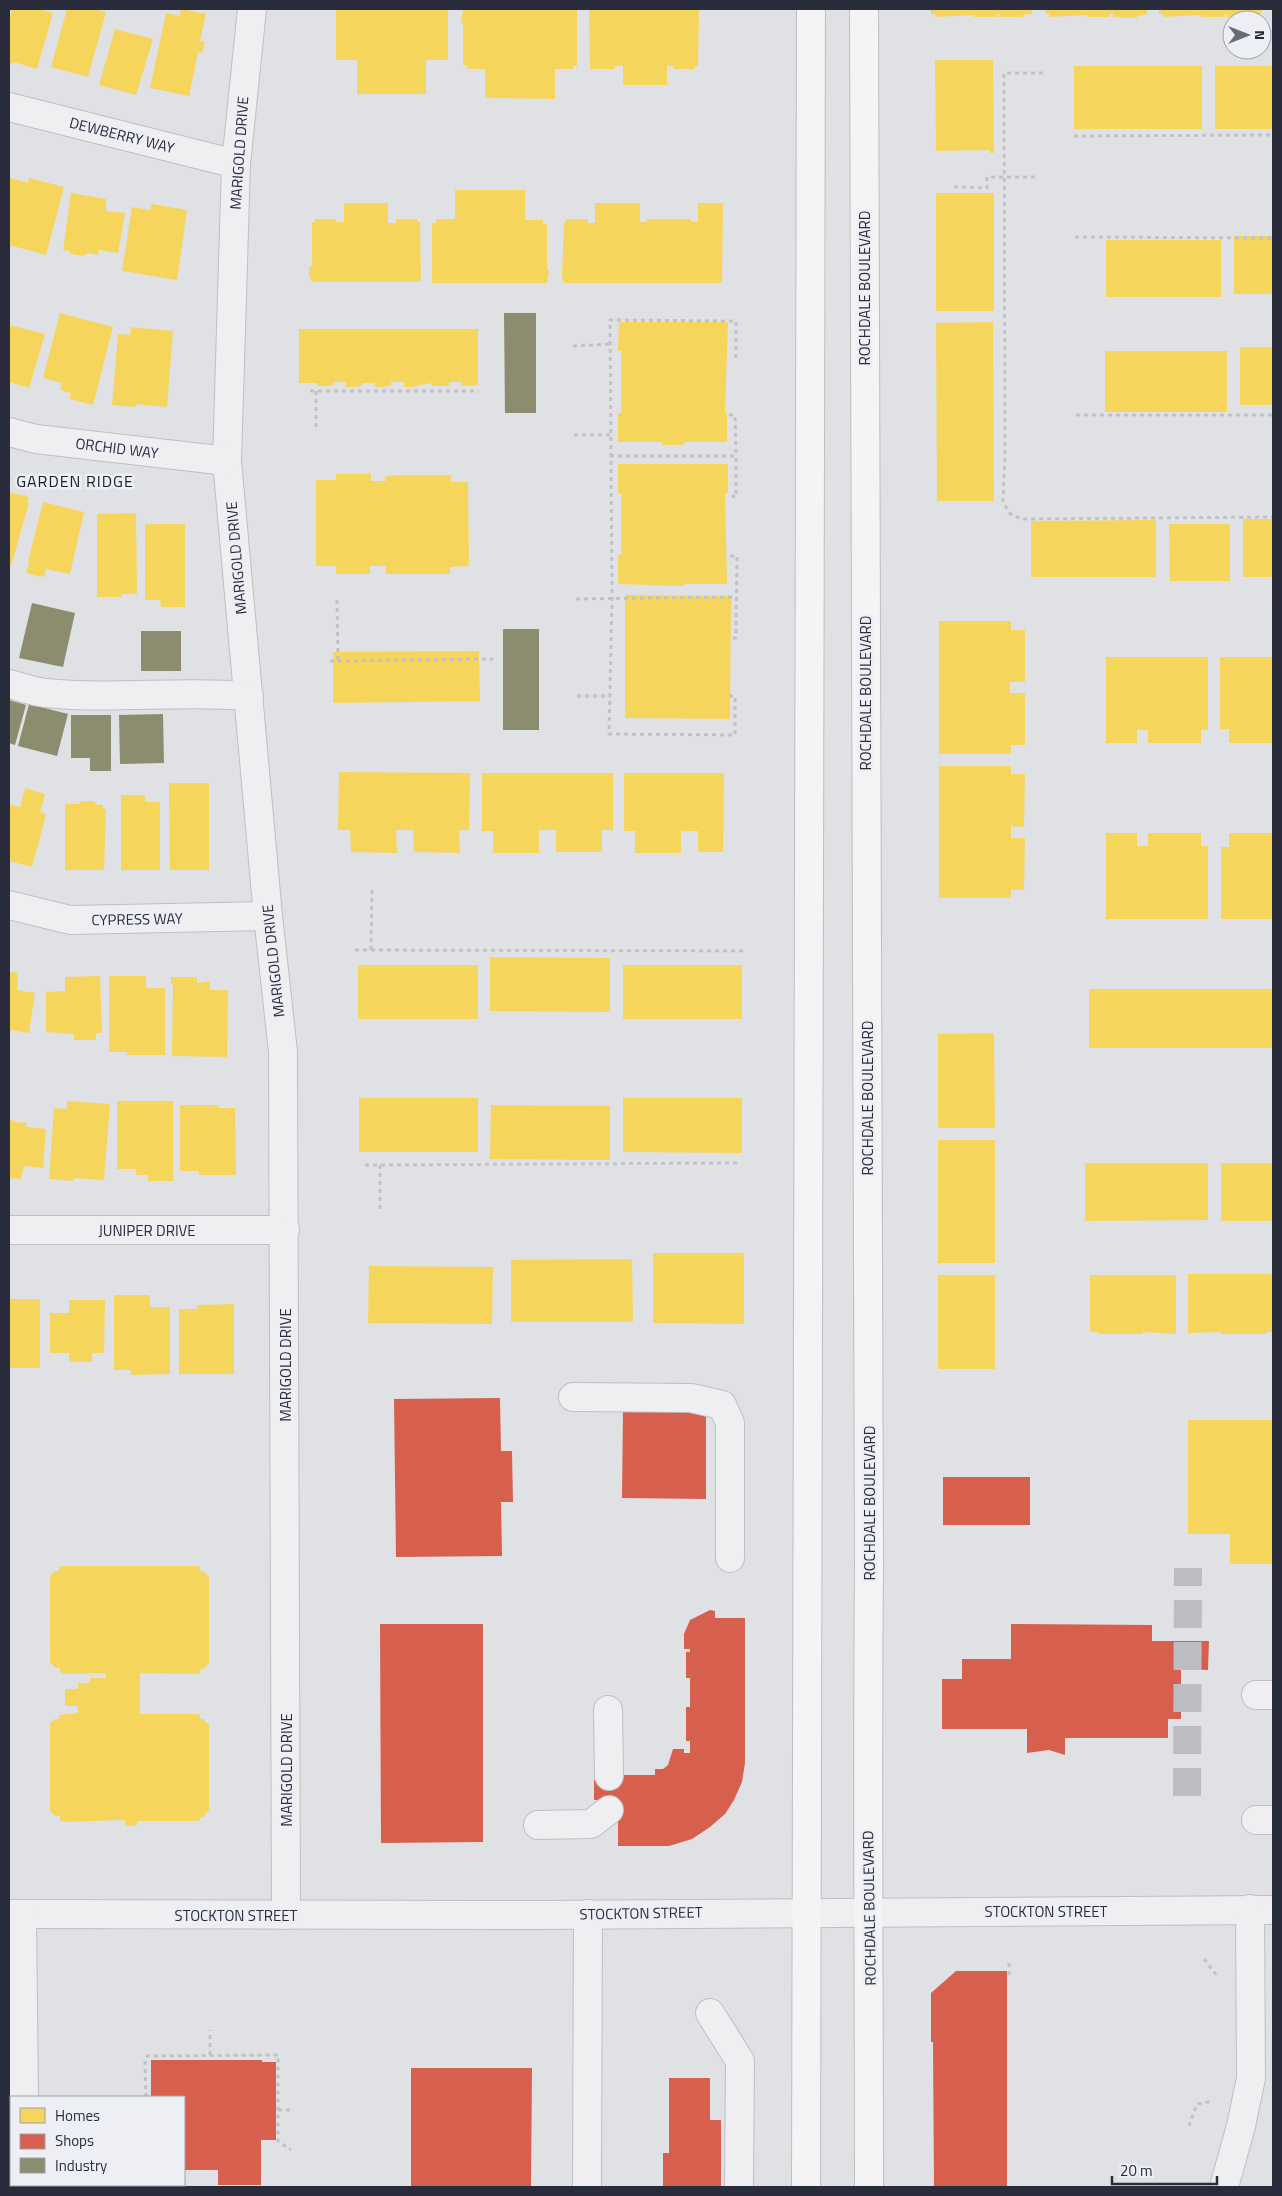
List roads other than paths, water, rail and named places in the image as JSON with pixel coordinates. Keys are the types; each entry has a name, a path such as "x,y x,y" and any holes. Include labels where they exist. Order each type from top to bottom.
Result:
{"main road":[{"path":"806,2187 811,9"},
{"name":"ROCHDALE BOULEVARD","path":"864,9 869,2187"}],"street":[{"name":"MARIGOLD DRIVE","path":"252,9 236,164 227,461 268,916 283,1052 286,1915"},
{"name":"DEWBERRY WAY","path":"9,107 236,164"},
{"name":"ORCHID WAY","path":"9,432 36,438 227,461"},
{"path":"9,684 44,693 139,696 222,694 249,696"},
{"name":"CYPRESS WAY","path":"9,905 70,920 268,916"},
{"name":"JUNIPER DRIVE","path":"9,1230 285,1230"},
{"path":"573,1397 691,1398 722,1405 730,1423 730,1558"},
{"path":"608,1710 609,1776"},
{"path":"538,1825 591,1824 609,1810"},
{"name":"STOCKTON STREET","path":"16,1914 286,1915 1262,1910"},
{"path":"1224,2187 1242,2126 1251,2078 1262,1910"},
{"path":"16,1914 24,2096"},
{"path":"587,2187 588,1914"},
{"path":"710,2014 740,2061 740,2187"}],"tunnel":[{"path":"1187,1796 1188,1568"}],"district":[{"name":"GARDEN RIDGE","path":"75,481"}]}
